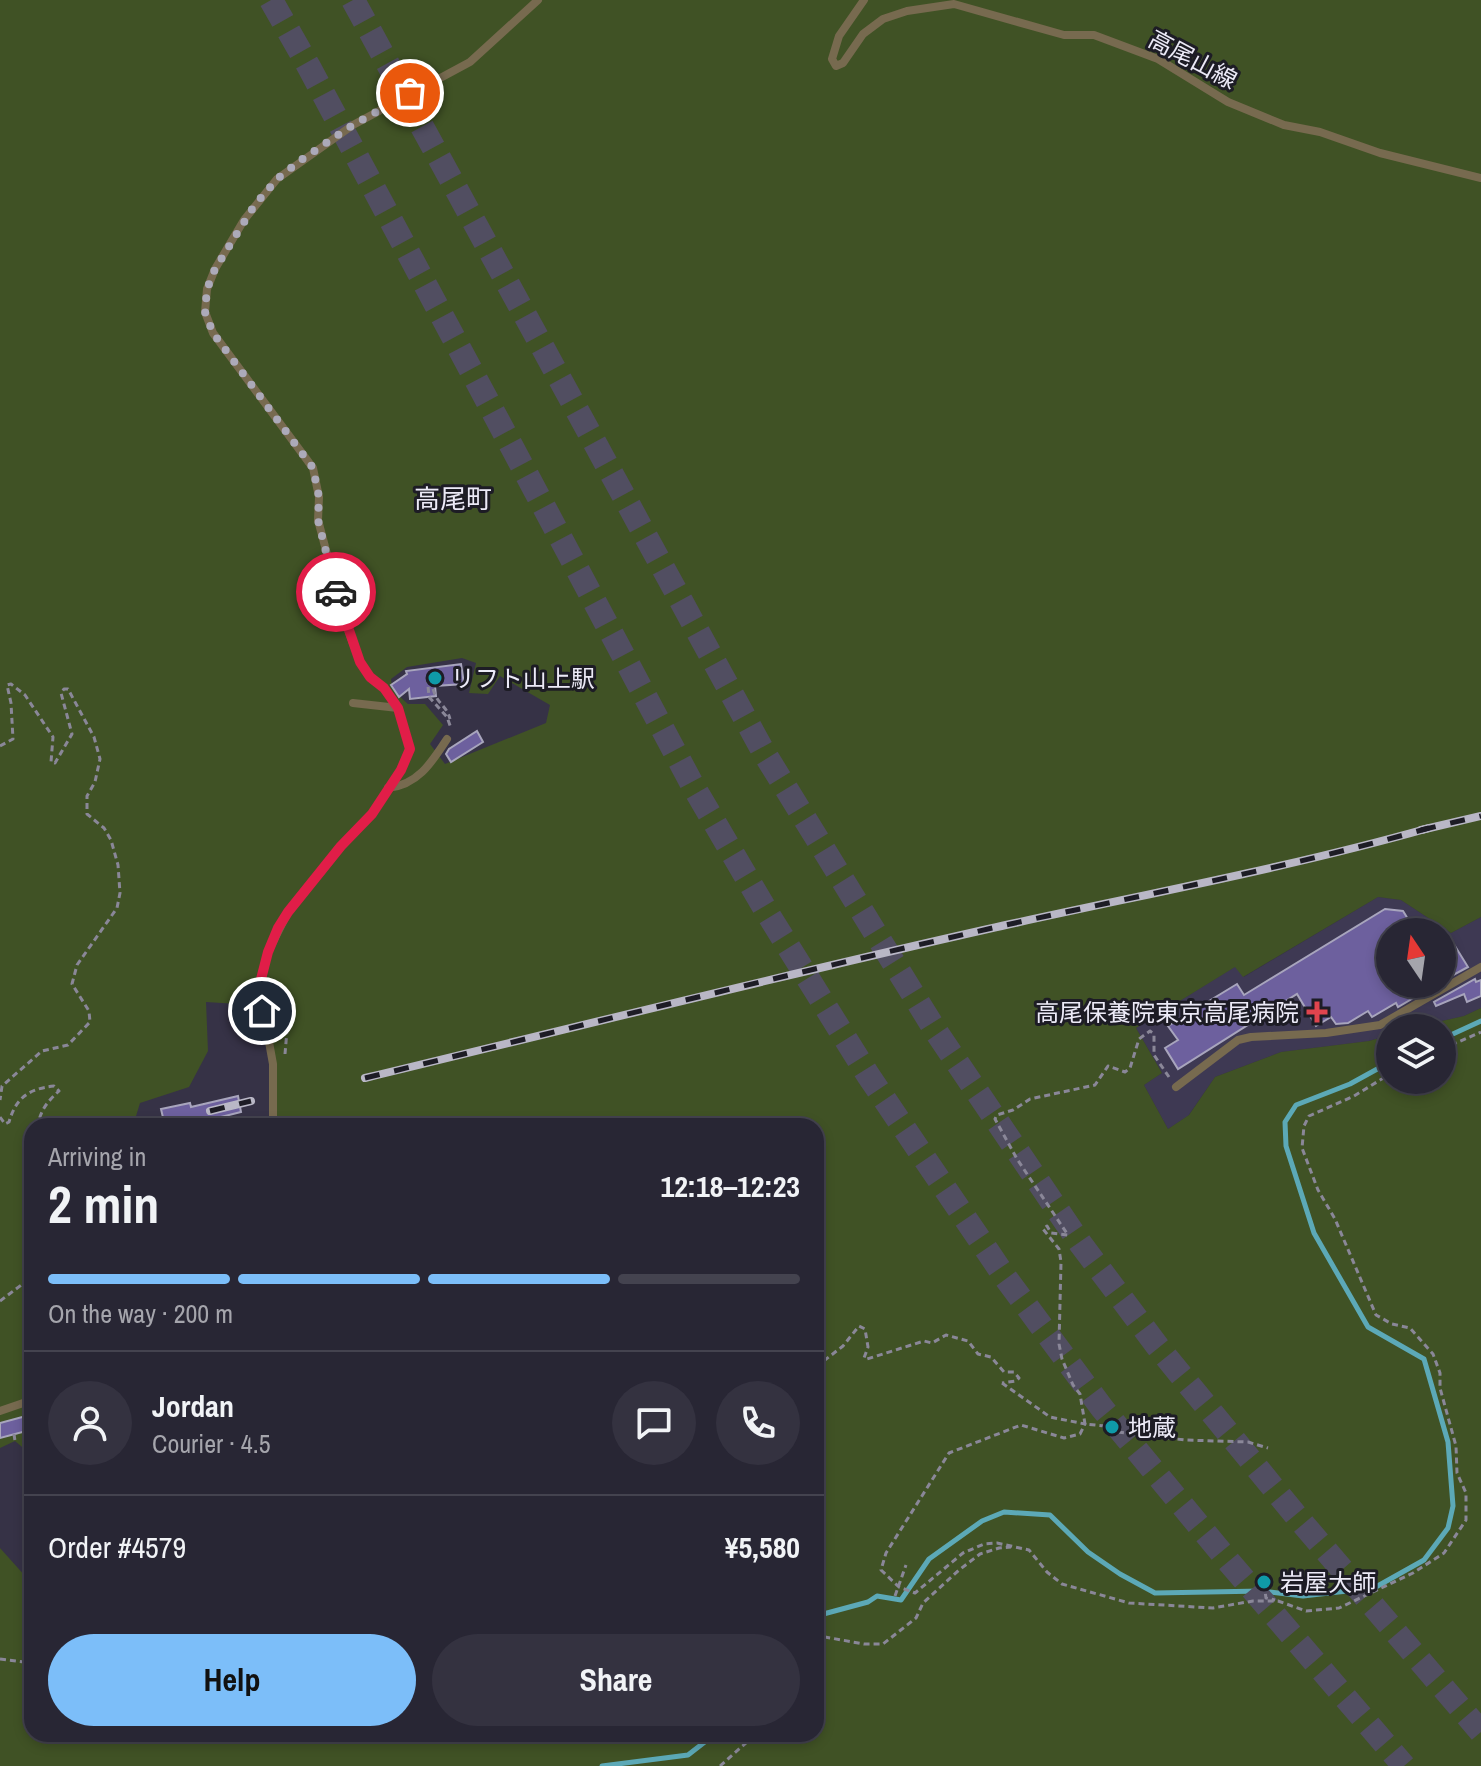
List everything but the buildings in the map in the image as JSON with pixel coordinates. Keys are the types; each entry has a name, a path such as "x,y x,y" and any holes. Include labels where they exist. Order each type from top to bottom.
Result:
{"lane":[{"path":"273,1118 273,1064 259,987 268,952 288,912 341,846 372,814 410,749 398,708 360,662 345,622 318,520 319,497 313,468 213,333 205,312 207,289 215,269 244,220 277,179 353,125 470,62 538,0"},
{"name":"高尾山線","path":"864,0 839,36 832,59 836,66 843,63 863,34 883,19 907,11 954,4 1064,35 1094,35 1158,59 1228,102 1284,125 1320,132 1380,153 1481,178"},
{"path":"353,703 398,708"},
{"path":"388,788 408,785 426,768 447,739"},
{"path":"1176,1087 1238,1040 1380,1025 1481,967"},
{"path":"0,1411 24,1403"}],"path":[{"path":"434,673 427,674 429,697 448,715"},
{"path":"435,682 432,682 433,696 451,723"},
{"path":"0,746 13,739 7,690 7,685 11,684 25,695 53,737 51,762 55,763 72,734 61,693 68,689 94,737 100,759 95,782 87,796 87,814 104,828 111,840 118,865 120,893 117,908 77,965 72,984 89,1011 90,1022 68,1045 42,1051 2,1086 0,1100"},
{"path":"284,1063 287,1030"},
{"path":"1176,1087 1154,1055 1154,1034 1150,1031 1139,1039 1130,1068 1125,1072 1108,1066 1095,1085 1030,1099 1013,1110 997,1115 995,1119 1017,1159 1068,1235 1051,1233 1047,1226 1043,1229 1059,1249 1059,1344 1062,1359 1080,1394 1085,1424 1080,1434 1064,1438 1021,1425 949,1453 886,1553 881,1570 899,1587 915,1593 963,1553 984,1544 1015,1546 1029,1550 1047,1572 1062,1584 1129,1603 1213,1608 1253,1601 1278,1601"},
{"path":"1456,1043 1481,1032"},
{"path":"1264,1584 1266,1598 1306,1611 1339,1608 1374,1593 1444,1553 1466,1520 1466,1493 1457,1473 1456,1446 1433,1354 1410,1328 1392,1324 1376,1315 1302,1148 1304,1126 1309,1116 1376,1083"},
{"path":"0,1117 5,1124 9,1122 14,1106 24,1094 54,1086 59,1091 46,1103 39,1118"},
{"path":"0,1301 24,1282"},
{"path":"824,1361 843,1346 859,1326 865,1329 868,1347 864,1358 867,1359 924,1341 932,1343 946,1335 968,1341 978,1354 991,1357 1004,1372 1014,1372 1019,1378 1002,1383 1005,1387 1050,1417 1105,1426 1117,1432 1185,1440 1237,1441 1268,1448"},
{"path":"14,1434 15,1441"},
{"path":"824,1638 883,1644 916,1618 923,1603 972,1560 999,1548 1015,1546"},
{"path":"895,1596 906,1565"},
{"path":"0,1659 24,1662"},
{"path":"720,1766 747,1742"}],"shaded area":[{"name":"高尾保養院東京高尾病院","path":"1378,897 1401,900 1428,918 1376,918 1376,998 1456,998 1456,930 1481,917 1481,1008 1456,1018 1456,1014 1376,1014 1376,1039 1281,1052 1215,1077 1188,1116 1168,1129 1144,1085 1162,1073 1136,1028 1236,966 1244,977"}],"green space":[{"path":"0,0 1481,0 1481,917 1456,930 1456,918 1428,918 1401,900 1378,897 1243,977 1235,967 1136,1028 1162,1073 1144,1085 1168,1129 1189,1115 1215,1077 1281,1052 1376,1039 1376,1094 1456,1094 1456,1018 1481,1008 1481,1766 0,1766 0,1548 24,1575 24,1742 824,1742 824,1118 271,1118 275,1085 272,1025 238,1004 206,1002 208,1051 189,1087 140,1103 135,1118 24,1118 24,1449 15,1441 0,1448","holes":["462,658 476,663 469,693 488,694 500,676 550,705 546,723 445,764 430,744 443,725 425,704 408,704 394,689 391,679 407,667"]}],"waterway":[{"path":"1456,1033 1481,1021"},
{"path":"824,1614 868,1602 877,1596 901,1600 929,1559 982,1521 1004,1512 1050,1515 1088,1552 1155,1593 1262,1591 1303,1596 1374,1588 1424,1560 1448,1528 1453,1506 1448,1442 1424,1359 1368,1327 1314,1233 1286,1146 1285,1122 1296,1105 1350,1084 1376,1070"},
{"path":"602,1766 688,1755 705,1742"}],"tunnel":[{"path":"271,0 692,784 868,1075 1005,1277 1102,1408 1404,1766"},
{"path":"353,0 763,751 937,1033 1080,1243 1158,1347 1298,1518 1481,1732"}],"railway":[{"path":"1421,830 1481,816"},
{"path":"365,1078 832,965 1265,869 1429,828"},
{"path":"210,1111 251,1101"}],"way so far":[{"path":"336,592 318,520 319,497 313,468 213,333 205,312 207,289 215,269 244,220 277,179 353,125 410,93"}],"place":[{"name":"リフト山上駅","path":"435,678"},
{"name":"高尾保養院東京高尾病院","path":"1317,1012"},
{"name":"地蔵","path":"1112,1427"},
{"name":"岩屋大師","path":"1264,1582"}],"district":[{"name":"高尾町","path":"453,498"}],"route":[{"path":"262,1011 259,987 278,928 341,846 372,814 401,770 410,749 398,708 360,662 336,592"}]}
